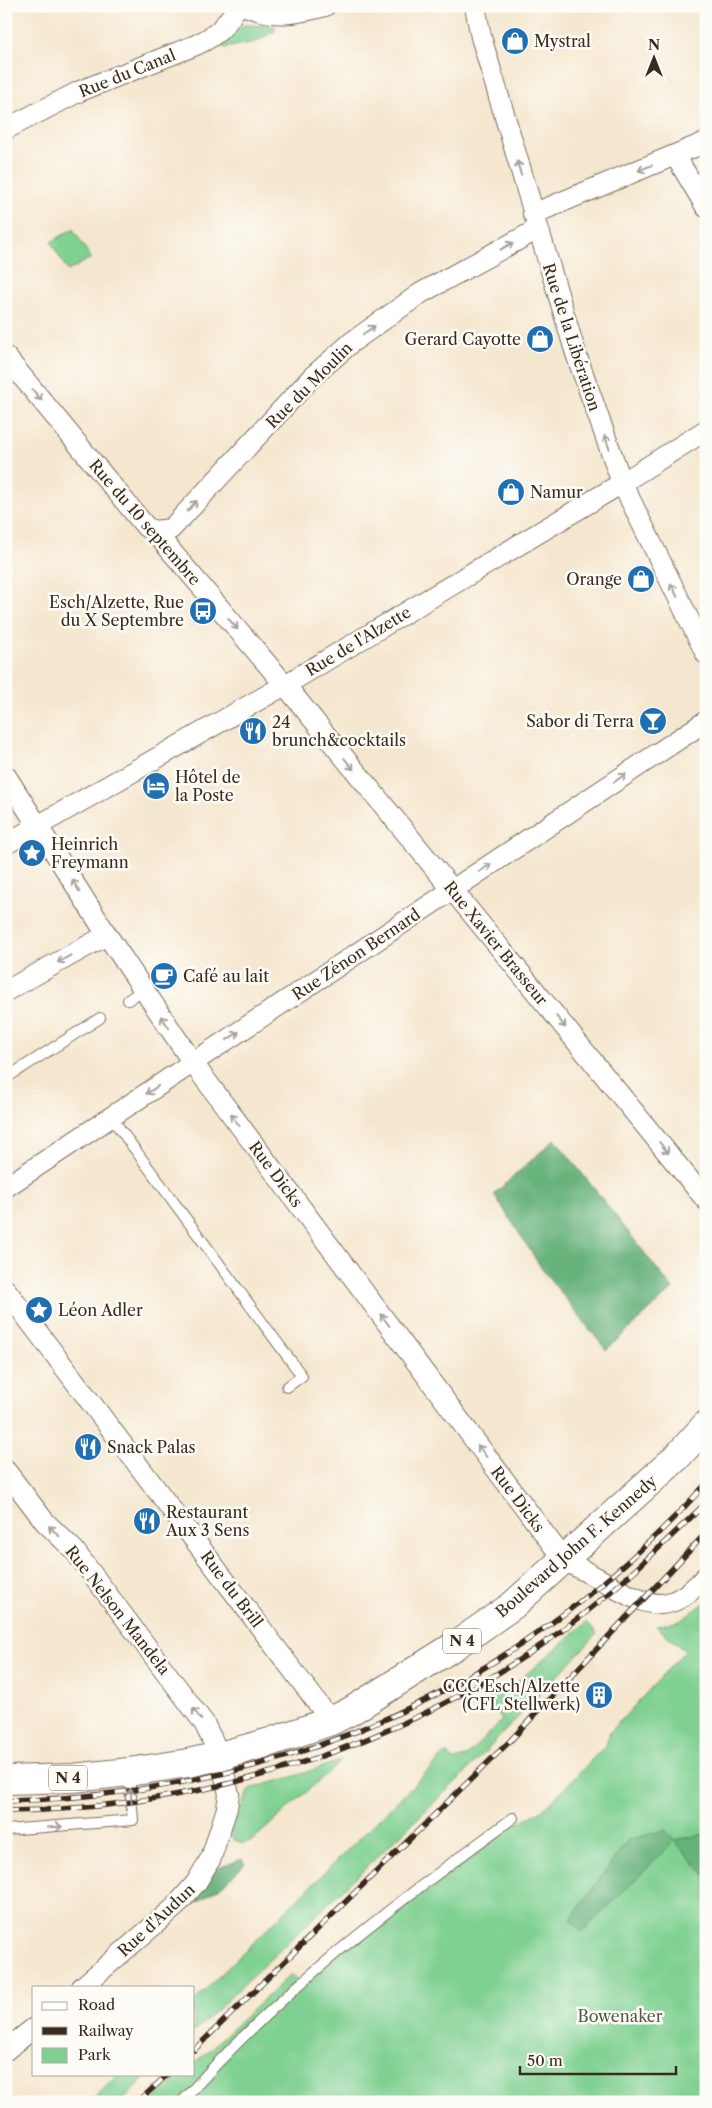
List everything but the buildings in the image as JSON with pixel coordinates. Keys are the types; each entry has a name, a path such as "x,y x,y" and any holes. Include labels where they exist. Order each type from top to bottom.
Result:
{"main road":[{"name":"Boulevard John F. Kennedy","path":"220,1756 331,1720 351,1711 456,1645 512,1606 677,1457 706,1425"},
{"name":"N 4","path":"6,1780 73,1778 128,1772 220,1756"}],"street":[{"name":"Rue du Canal","path":"6,129 80,91 196,46 214,36 229,22 237,6"},
{"path":"245,6 263,13 293,14 325,6"},
{"name":"Rue de la Libération","path":"475,6 481,37 576,354 622,483 700,630 706,654"},
{"name":"Rue du Moulin","path":"154,532 171,529 314,376 352,342 421,293 535,222 706,142"},
{"path":"675,155 706,208"},
{"name":"Rue du 10 septembre","path":"6,357 146,527 154,532 285,686"},
{"name":"Rue de l'Alzette","path":"6,844 285,686 622,483 706,430"},
{"name":"Rue Xavier Brasseur","path":"285,686 706,1200"},
{"name":"Rue Zénon Bernard","path":"6,1187 706,721"},
{"name":"Rue Dicks","path":"6,776 107,935 135,995 192,1063 564,1560"},
{"path":"6,991 107,935"},
{"name":"Rue du Brill","path":"6,1290 331,1720"},
{"name":"Rue Nelson Mandela","path":"6,1471 45,1522 74,1550 198,1716 220,1756"},
{"path":"564,1560 638,1600 655,1605 674,1601 693,1591 706,1576"},
{"name":"Rue d'Audun","path":"83,1986 175,1907 196,1882 211,1858 227,1808 229,1794 220,1756"},
{"path":"6,2050 32,2030"}],"lane":[{"path":"6,1078 100,1018"},
{"path":"111,1118 302,1376 287,1387"},
{"path":"6,1830 133,1820 128,1772"},
{"path":"182,2102 213,2066 300,1982 366,1929 513,1818"}],"green space":[{"path":"244,25 275,26 275,31 255,42 224,48 222,43"},
{"path":"73,229 91,258 68,271 51,242"},
{"path":"555,1139 673,1289 606,1350 542,1269 494,1194"},
{"name":"Bowenaker","path":"706,1602 706,1834 675,1841 706,1876 706,2102 152,2102 180,2076 195,2076 195,2063 291,1974 300,1982 513,1818 519,1823 544,1809 606,1745 610,1732 685,1651 656,1626 680,1621"},
{"path":"587,1622 597,1634 466,1772 195,2031 195,2000 446,1753 454,1760 466,1757 502,1720 485,1692 488,1690 504,1693"},
{"path":"342,1760 253,1840 243,1844 233,1839 231,1831 249,1789"},
{"path":"665,1830 675,1840 706,1834 706,1876 675,1841 582,1932 570,1920 628,1840"},
{"path":"242,1859 245,1864 222,1886 195,1904 192,1902 210,1871"},
{"path":"117,2076 147,2076 121,2102 90,2102"}],"railway":[{"path":"6,1801 108,1794 206,1777 300,1752 390,1717 475,1673 556,1620 633,1557 706,1484"},
{"path":"6,1811 83,1807 160,1798 235,1782 309,1761 381,1733 450,1700 517,1661 580,1617 629,1576 706,1503"},
{"path":"195,2049 510,1741 706,1533"},
{"path":"138,2102 166,2076"}],"place":[{"name":"Mystral","path":"515,41"},
{"name":"Gerard Cayotte","path":"540,339"},
{"name":"Namur","path":"511,492"},
{"name":"Orange","path":"641,579"},
{"name":"Esch/Alzette, Rue du X Septembre","path":"203,611"},
{"name":"Sabor di Terra","path":"653,721"},
{"name":"24 brunch&cocktails","path":"253,731"},
{"name":"Hôtel de la Poste","path":"156,786"},
{"name":"Heinrich Freymann","path":"32,853"},
{"name":"Café au lait","path":"164,976"},
{"name":"Léon Adler","path":"39,1310"},
{"name":"Snack Palas","path":"88,1447"},
{"name":"Restaurant Aux 3 Sens","path":"147,1521"},
{"name":"CCC Esch/Alzette (CFL Stellwerk)","path":"599,1695"}]}
